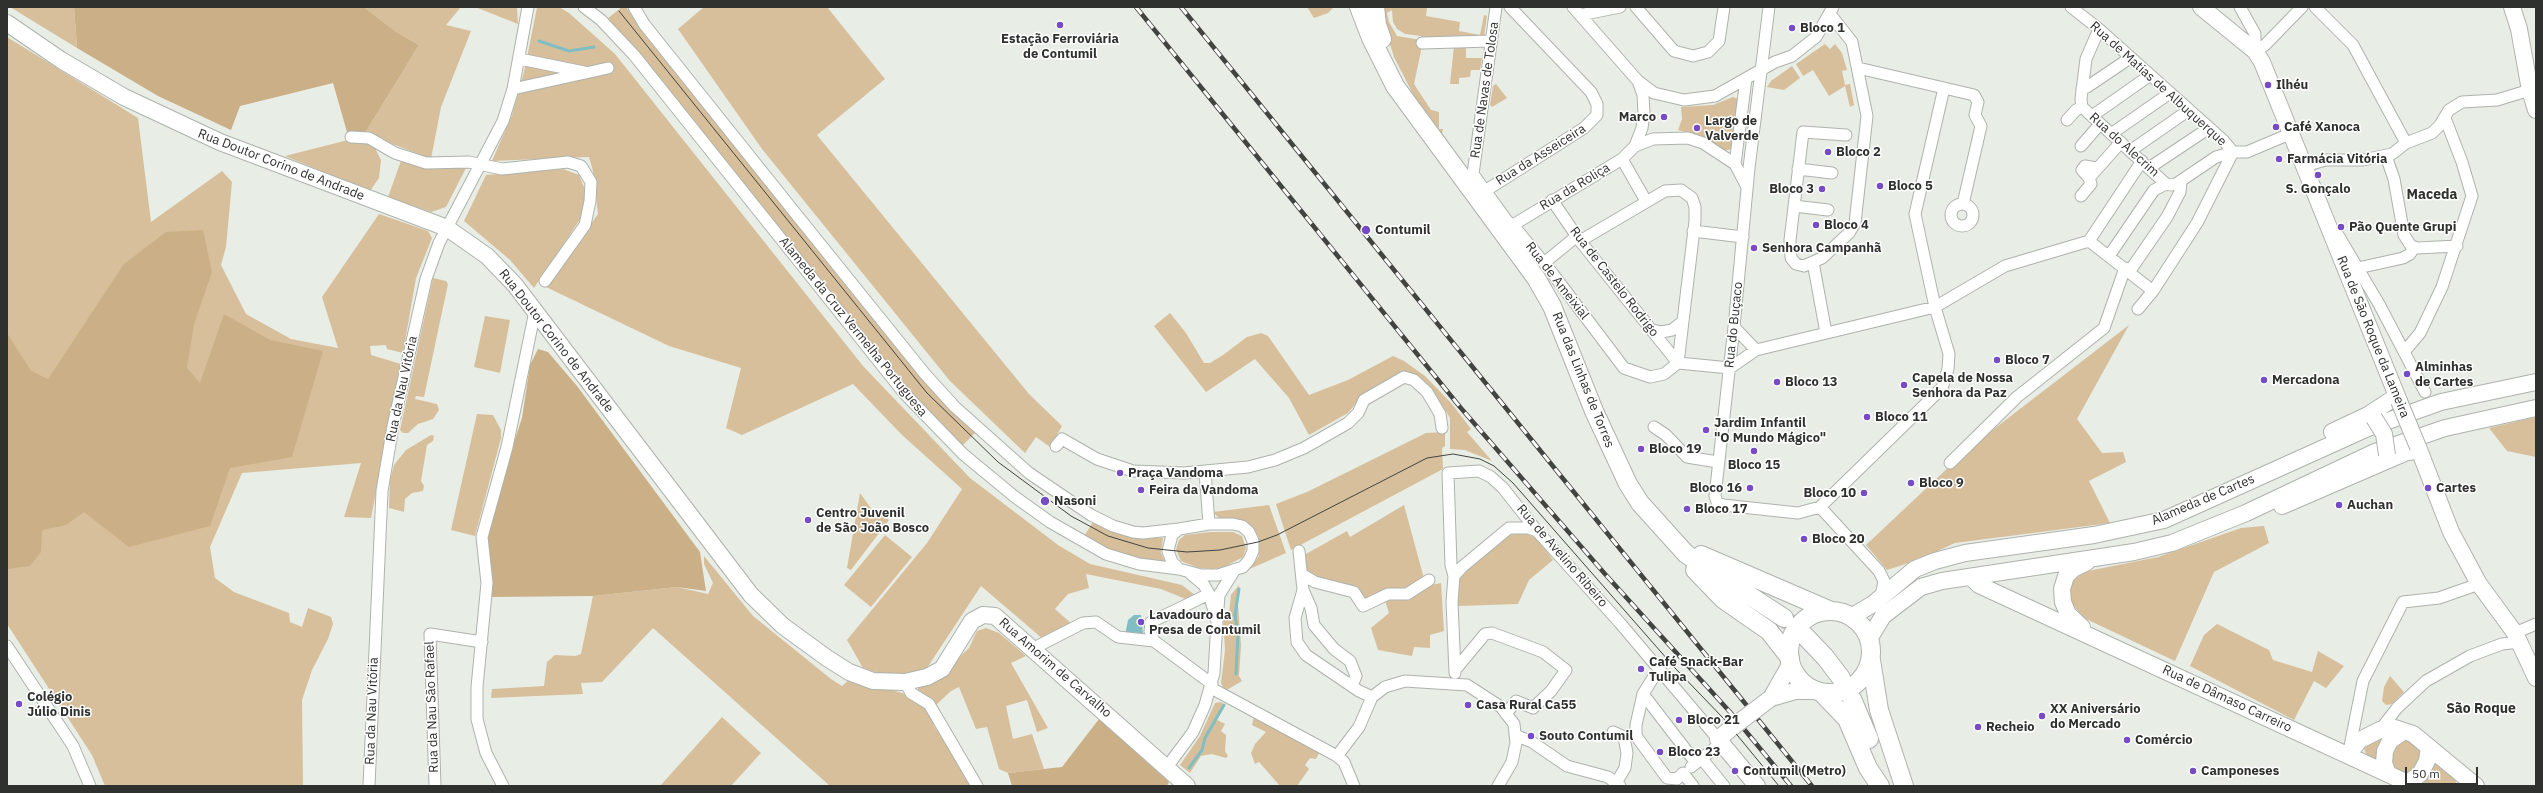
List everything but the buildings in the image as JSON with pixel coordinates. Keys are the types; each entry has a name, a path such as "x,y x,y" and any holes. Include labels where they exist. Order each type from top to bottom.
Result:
{"main road":[{"name":"Rua das Linhas de Torres","path":"1359,7 1382,63 1395,86 1536,278 1560,322 1594,411 1628,484 1656,523 1680,548 1784,618"},
{"name":"Rua das Linhas de Torres","path":"1375,7 1377,25 1388,56 1413,109"},
{"path":"1680,548 1831,611 1851,617 1859,623 1869,639 1870,659 1879,710 1904,786"},
{"path":"1680,548 1694,569 1714,590 1769,632 1790,661 1801,681 1818,692 1846,719 1868,768 1880,786"},
{"path":"1790,661 1793,635 1802,622 1815,614 1831,611"},
{"path":"1804,634 1825,657 1841,678"},
{"path":"1818,692 1838,693 1853,686 1864,675 1870,659"},
{"path":"1852,699 1876,757 1892,786"}],"street":[{"name":"Alameda da Cruz Vermelha Portuguesa","path":"584,7 601,20 634,55 904,393 963,454 1024,504 1050,522 1106,554 1139,564 1179,569"},
{"name":"Alameda da Cruz Vermelha Portuguesa","path":"634,7 644,24 796,214 925,374 955,407 1029,473 1091,515 1113,526 1132,532 1149,533 1180,529"},
{"name":"Rua de Navas de Tolosa","path":"1473,174 1496,7"},
{"name":"Rua da Asseiceira","path":"1485,191 1584,128 1597,114 1597,104 1591,92 1510,7"},
{"path":"1577,11 1620,7"},
{"path":"1636,7 1674,51 1693,56 1708,52 1719,41 1724,7"},
{"path":"1747,187 1769,7"},
{"name":"Rua de Matias de Albuquerque","path":"2071,7 2099,29 2149,76 2209,128 2233,152 2247,152 2292,133"},
{"name":"Rua de São Roque da Lameira","path":"2201,7 2255,51 2262,62 2292,133 2328,227 2451,532 2479,584 2532,661 2536,678"},
{"path":"2240,7 2255,34 2255,51"},
{"path":"2255,51 2265,45 2302,7"},
{"path":"2315,7 2353,45 2406,143"},
{"path":"2512,7 2519,29 2536,110"},
{"name":"Rua da Nau Vitória","path":"369,786 382,491 393,426 426,279 439,243 503,121 520,59 529,9"},
{"path":"1577,11 1638,81 1654,93 1684,100 1716,96 1807,46 1816,37 1832,11 1852,42 1867,116 1867,128 1855,223 1849,233 1830,252 1813,262 1800,265 1791,258 1794,206 1803,132 1846,135"},
{"name":"Rua Doutor Corino de Andrade","path":"7,23 61,60 124,97 205,136 447,228 487,256 515,285 751,595 783,626 849,672 873,681 904,682"},
{"path":"2067,120 2076,110 2082,107 2082,88 2086,59 2099,29"},
{"path":"1422,43 1492,41"},
{"path":"2082,88 2087,87 2130,58"},
{"path":"520,59 587,73"},
{"path":"513,89 608,68"},
{"path":"1858,68 1974,95 1978,102 1975,115 1981,126 1963,204"},
{"path":"2081,146 2096,120 2149,76"},
{"path":"1735,164 1746,80"},
{"path":"1635,146 1642,128 1644,114 1643,95 1638,81"},
{"path":"2305,166 2325,160 2363,160 2386,156 2398,151 2406,143 2429,135 2445,118 2449,110 2462,102 2497,100 2531,82"},
{"path":"1880,596 1884,581 1879,572 1820,507 1942,388 1948,369 1949,354 1935,307 1915,214 1944,88"},
{"path":"2112,134 2170,93"},
{"name":"Rua do Alecrim","path":"2082,107 2166,184"},
{"path":"2130,151 2189,110"},
{"path":"2404,352 2420,333 2442,287 2472,196 2462,162 2445,118"},
{"path":"1544,263 1579,238 1665,191 1676,189 1686,192 1692,198 1695,207 1678,363 1730,368 1756,350 1935,307 2005,266 2089,241 2146,165 2209,128"},
{"path":"351,137 369,138 395,153 426,163 481,163 502,169 568,162 581,166 591,182 590,201 585,225 545,281"},
{"path":"1635,146 1653,139 1688,138 1703,143 1735,164 1747,187"},
{"path":"2081,196 2091,184 2082,170 2085,166 2096,168 2121,142"},
{"name":"Rua da Roliça","path":"1513,225 1622,159 1635,146"},
{"path":"2109,256 2154,190 2166,184 2176,184 2216,157 2233,152"},
{"path":"2138,309 2153,291 2197,224 2233,152"},
{"path":"2386,156 2394,179 2404,234 2413,247"},
{"path":"1622,159 1646,201"},
{"path":"1798,169 1832,173"},
{"name":"Rua de Ameixial","path":"1473,174 1508,222 1513,225 1544,263 1624,368 1650,377 1664,374 1678,363"},
{"path":"1950,463 2017,397 2104,328 2127,270 2167,217 2180,192 2181,181"},
{"name":"Rua do Buçaco","path":"1747,187 1730,368 1715,496 1717,502 1723,505 1798,513 1820,507"},
{"name":"Rua de Castelo Rodrigo","path":"1552,200 1579,238 1678,363"},
{"path":"1794,206 1828,210"},
{"path":"2328,227 2336,233 2358,268 2425,392"},
{"path":"1693,231 1743,238"},
{"path":"2089,241 2153,291"},
{"path":"2358,268 2403,258 2413,247 2456,246"},
{"path":"1813,262 1826,333"},
{"path":"503,786 486,754 477,719 477,687 487,583 482,537 507,447 535,311"},
{"path":"1653,330 1661,332 1672,330 1682,322"},
{"path":"1734,327 1756,350"},
{"path":"1056,446 1062,439 1097,459 1133,471 1161,473 1248,468 1304,448 1348,423 1358,413 1364,400 1404,377 1414,380 1427,392 1440,414 1442,428"},
{"name":"Alameda de Cartes","path":"1851,617 1905,577 1928,564 1965,553 2094,535 2164,520 2368,428 2441,402 2536,382"},
{"path":"2239,486 2242,479 2263,464 2371,416 2398,398"},
{"name":"Alameda de Cartes","path":"1869,639 1883,616 1921,587 1942,581 1972,578 2114,555 2172,543 2246,513 2375,452 2445,428 2536,408"},
{"path":"2371,416 2384,434 2387,458"},
{"path":"1654,428 1666,435 1687,457 1718,462"},
{"path":"2246,513 2266,513 2387,458 2418,449"},
{"path":"1205,471 1209,524"},
{"name":"Rua de Avelino Ribeiro","path":"1454,576 1451,565 1448,473 1473,471 1491,477 1521,509 1537,531 1661,671 1720,741"},
{"path":"2164,520 2159,529 2161,536 2172,543"},
{"path":"1191,574 1218,575 1243,567 1251,556 1253,541 1249,532 1242,526 1233,524 1209,524 1180,529 1172,535 1168,551 1172,562 1179,569 1191,574 1204,585 1216,621"},
{"path":"1455,683 1452,602 1454,576 1462,566 1509,528 1528,528 1537,531"},
{"path":"1300,551 1303,590 1295,618 1297,642 1306,655 1372,697"},
{"name":"Rua de Dâmaso Carreiro","path":"2107,643 2083,628 2068,614 2063,602 2062,589 2066,576 2073,569 2085,562 2114,555"},
{"path":"1167,767 1193,732 1211,686 1217,649 1216,621 1219,595 1234,571"},
{"path":"1879,572 1895,577 1905,577"},
{"path":"1303,575 1315,582 1354,592 1363,606 1388,594 1407,594 1429,580"},
{"name":"Rua de Dâmaso Carreiro","path":"1972,578 1979,585 2348,754 2388,774"},
{"path":"2348,754 2363,681 2403,602 2439,598 2479,584"},
{"path":"1303,590 1311,608 1314,625 1334,649 1350,661 1356,676 1352,685"},
{"path":"1208,594 1152,622 1150,631 1154,641 1211,686 1337,756 1344,762 1354,786"},
{"name":"Rua Amorim de Carvalho","path":"904,682 927,678 942,669 972,621 983,614 995,616 1034,648 1187,786"},
{"path":"1034,648 1069,629 1090,621 1096,622 1118,637 1154,641"},
{"path":"2380,730 2397,708 2426,681 2470,656 2517,638 2536,624"},
{"path":"1455,670 1485,634 1492,633 1543,652 1566,670 1551,691 1533,708 1516,701 1506,714"},
{"name":"Rua da Nau São Rafael","path":"435,786 430,634 482,642"},
{"path":"7,646 73,746 90,786"},
{"path":"1661,671 1653,678 1643,694 1636,725 1636,736 1667,778 1677,779 1699,761 1734,726 1776,693 1790,661"},
{"path":"1337,756 1359,727 1372,697 1385,687 1405,681 1468,685 1483,693 1501,706 1514,724 1516,743 1512,762 1498,786"},
{"path":"904,682 911,693 929,704 977,786"},
{"path":"1776,693 1818,692"},
{"path":"1643,694 1699,761 1724,786"},
{"path":"2348,754 2360,740 2380,730 2395,728 2413,734 2429,747 2462,779 2476,786"},
{"path":"1515,735 1532,742 1567,766 1608,777 1618,784 1625,768 1627,753 1624,737 1613,732"},
{"path":"2404,732 2390,740 2385,752 2384,763 2388,774 2411,784 2420,774 2427,761 2429,747"},
{"path":"1720,741 1757,786"},
{"path":"1683,773 1693,786"}],"shaded area":[{"path":"10,7 74,7 77,48"},
{"path":"74,7 364,7 395,31 419,45 365,133 347,132 333,83 240,106 231,130 158,96 77,48"},
{"path":"364,7 461,7 446,25 471,31 441,107 431,159 365,133 419,45 395,31"},
{"path":"475,7 517,7 518,24"},
{"path":"559,7 569,13 615,54 863,366 970,478 1058,545 1090,564 1182,585 1196,596 1188,600 1161,589 1086,574 1089,588 1068,594 1055,609 1073,625 1043,639 981,586 925,671 890,677 863,668 847,640 927,543 962,489 901,434 853,384 742,435 726,428 741,368 669,346 546,287 598,214 593,171 589,157 492,161 512,115 524,72 537,8"},
{"path":"622,7 626,7 641,30 922,377 977,431 962,446 912,394 629,41 607,19"},
{"path":"704,7 827,7 885,79 817,135 1029,394 1062,426 1050,447 1036,437 1025,453 950,381 762,149 678,29"},
{"path":"1307,7 1334,7 1328,13 1314,18"},
{"path":"1384,7 1427,7 1426,16 1460,22 1459,31 1480,35 1484,15 1487,16 1484,37 1422,46 1414,84 1431,110 1439,112 1439,129 1443,129 1442,133 1449,143 1447,145 1415,98 1394,57 1387,35","holes":["1392,10 1393,22 1397,29 1405,34 1421,36 1421,40 1397,36 1389,22 1387,13"]},
{"path":"7,37 138,118 151,222 222,171 232,182 226,247 221,265 246,314 291,339 338,348 322,297 379,214 428,231 432,238 416,278 403,353 387,349 386,345 370,346 371,355 401,364 371,518 344,517 361,463 242,473 210,547 215,578 234,592 289,613 290,622 302,627 308,608 331,617 333,624 328,639 312,670 302,700 303,786 105,786 92,755 7,624"},
{"path":"1825,44 1830,49 1835,44 1842,53 1847,70 1842,71 1845,85 1850,84 1854,105 1850,107 1845,86 1829,96 1813,70 1803,76 1796,64"},
{"path":"1466,45 1466,58 1482,58 1480,70 1471,70 1470,77 1459,78 1459,84 1450,84 1454,46"},
{"path":"1792,66 1800,78 1784,90 1767,87 1771,81"},
{"path":"1496,84 1507,98 1492,107 1490,105 1493,86"},
{"path":"1733,97 1738,99 1732,147 1729,150 1724,150 1703,137 1678,130 1682,119 1681,107 1713,105"},
{"path":"352,139 366,141 375,148 381,160 379,178 370,191 285,156"},
{"path":"401,161 466,168 446,207 431,212 388,197"},
{"path":"563,169 579,175 586,192 583,215 534,288 510,260 464,221 486,175"},
{"path":"203,230 212,272 194,324 187,368 200,383 224,314 270,340 323,351 292,457 230,468 210,526 129,547 84,512 66,525 42,530 41,552 30,566 7,569 7,333 31,371 48,379 124,264 166,232"},
{"path":"433,278 446,281 448,284 424,397 416,396 415,399 437,404 439,410 433,419 418,424 408,433 403,433 400,430"},
{"path":"1170,313 1186,333 1204,363 1210,363 1247,337 1261,333 1268,336 1309,395 1348,380 1393,356 1404,361 1425,376 1452,404 1471,429 1467,432 1492,461 1465,450 1450,449 1450,418 1432,389 1419,377 1405,371 1362,396 1348,413 1309,435 1289,398 1255,359 1206,392 1154,326"},
{"path":"485,316 510,320 500,373 474,367"},
{"path":"2129,325 2077,419 2102,453 2123,452 2126,462 2089,481 2110,523 1955,543 1918,560 1887,570 1866,545 1968,449"},
{"path":"538,349 548,352 577,386 700,552 706,591 677,587 593,596 490,597 484,545 495,500 522,418 530,365"},
{"path":"477,414 493,415 501,430 501,438 475,536 451,530"},
{"path":"2536,417 2536,457 2507,451 2489,428"},
{"path":"1445,432 1445,446 1442,448 1443,469 1291,550 1276,504 1307,492 1426,433"},
{"path":"431,435 434,436 433,441 427,445 421,481 424,486 423,491 412,493 405,499 404,512 389,508 390,480 394,465 406,450"},
{"path":"860,493 873,511 889,520 851,570 847,568"},
{"path":"1269,505 1286,553 1238,574 1254,563 1259,556 1259,538 1254,528 1246,521 1234,518 1219,518 1213,512"},
{"path":"1404,505 1426,586 1441,583 1444,631 1430,635 1430,648 1414,647 1412,656 1378,650 1371,628 1389,613 1384,597 1370,600 1361,598 1321,584 1306,572 1306,554 1347,531 1350,537"},
{"path":"1093,522 1105,529 1135,538 1163,538 1161,553 1165,562 1138,559 1107,549 1083,538"},
{"path":"2264,526 2269,543 2214,572 2175,661 2084,618 2073,605 2068,590 2074,578 2088,571 2158,557 2241,528"},
{"path":"1210,532 1233,532 1242,536 1246,548 1243,557 1224,567 1213,569 1199,568 1181,561 1176,549 1179,540 1185,535"},
{"path":"1527,534 1537,538 1553,560 1529,580 1518,604 1458,606 1457,584 1463,572 1504,536"},
{"path":"885,535 912,557 871,607 844,585"},
{"path":"704,556 753,616 831,679 842,686 850,679 874,689 892,690 915,697 933,719 934,726 973,786 830,786 653,628 602,682 581,683 583,694 491,698 492,689 544,686 547,662 555,655 575,656 581,654 593,596 677,587 708,594 713,583 704,564"},
{"path":"1239,585 1238,605 1241,645 1239,676 1242,681 1225,691 1221,683 1225,650 1223,614 1229,614 1231,595"},
{"path":"2217,624 2269,650 2273,660 2312,672 2318,651 2344,666 2326,688 2314,681 2294,720 2190,666 2204,635"},
{"path":"986,628 999,633 1026,656 1011,663 1048,728 1037,732 1027,700 1006,706 1013,739 1032,734 1044,769 1008,773 999,769 987,727 976,729 959,687 951,691 936,705 918,692 918,686 933,682 969,648 977,631"},
{"path":"2390,676 2404,692 2392,704 2386,705 2382,701 2384,687"},
{"path":"1221,702 1225,705 1217,720 1225,724 1221,731 1226,735 1225,751 1228,756 1226,758 1212,754 1201,756 1190,773 1180,765 1200,736 1215,703"},
{"path":"722,717 761,753 731,786 660,786"},
{"path":"1254,717 1320,751 1316,759 1310,758 1305,765 1309,769 1297,786 1280,786 1259,762 1255,764 1251,753 1255,744 1266,732 1252,725"},
{"path":"1099,719 1169,782 1167,786 1012,786 1008,773 1062,767"},
{"path":"2382,737 2385,737 2376,762 2366,754 2364,748"},
{"path":"2406,740 2417,745 2422,756 2417,767 2406,772 2395,767 2390,756 2395,745"},
{"path":"2433,760 2455,778 2457,786 2432,786 2421,781"}],"water":[{"path":"1134,615 1141,615 1143,634 1125,635 1128,620"}],"waterway":[{"path":"539,41 569,51 594,47"},
{"path":"1236,674 1238,634 1235,615 1239,589"},
{"path":"1189,768 1202,750 1205,738 1224,705"}],"tunnel":[{"path":"1784,618 1804,635"},
{"path":"1841,678 1852,699"}],"tram line":[{"path":"619,11 927,393 998,462 1071,516 1108,536 1148,548 1187,552 1220,550 1258,542 1277,535 1427,458 1453,454 1480,459 1494,466 1513,483 1675,668 1724,719 1779,786"}],"railway":[{"path":"1136,7 1460,407 1605,574 1730,712 1791,786"},
{"path":"1181,7 1812,786"}],"place":[{"name":"Estação Ferroviária de Contumil","path":"1060,25"},
{"name":"Bloco 1","path":"1792,28"},
{"name":"Ilhéu","path":"2268,85"},
{"name":"Marco","path":"1664,117"},
{"name":"Café Xanoca","path":"2276,127"},
{"name":"Largo de Valverde","path":"1697,128"},
{"name":"Bloco 2","path":"1828,152"},
{"name":"Farmácia Vitória","path":"2279,159"},
{"name":"S. Gonçalo","path":"2318,175"},
{"name":"Bloco 5","path":"1880,186"},
{"name":"Bloco 3","path":"1822,189"},
{"name":"Bloco 4","path":"1816,225"},
{"name":"Pão Quente Grupi","path":"2341,227"},
{"name":"Contumil","path":"1366,230"},
{"name":"Senhora Campanhã","path":"1754,248"},
{"name":"Bloco 7","path":"1997,360"},
{"name":"Alminhas de Cartes","path":"2407,374"},
{"name":"Mercadona","path":"2264,380"},
{"name":"Bloco 13","path":"1777,382"},
{"name":"Capela de Nossa Senhora da Paz","path":"1904,385"},
{"name":"Bloco 11","path":"1867,417"},
{"name":"Jardim Infantil \"O Mundo Mágico\"","path":"1706,430"},
{"name":"Bloco 19","path":"1641,449"},
{"name":"Bloco 15","path":"1754,451"},
{"name":"Praça Vandoma","path":"1120,473"},
{"name":"Bloco 9","path":"1911,483"},
{"name":"Bloco 16","path":"1750,488"},
{"name":"Cartes","path":"2428,488"},
{"name":"Feira da Vandoma","path":"1141,490"},
{"name":"Bloco 10","path":"1864,493"},
{"name":"Nasoni","path":"1045,501"},
{"name":"Auchan","path":"2339,505"},
{"name":"Bloco 17","path":"1687,509"},
{"name":"Centro Juvenil de São João Bosco","path":"808,520"},
{"name":"Bloco 20","path":"1804,539"},
{"name":"Lavadouro da Presa de Contumil","path":"1141,622"},
{"name":"Café Snack-Bar Tulipa","path":"1641,669"},
{"name":"Colégio Júlio Dinis","path":"19,704"},
{"name":"Casa Rural Ca55","path":"1468,705"},
{"name":"XX Aniversário do Mercado","path":"2042,716"},
{"name":"Bloco 21","path":"1679,720"},
{"name":"Recheio","path":"1978,727"},
{"name":"Souto Contumil","path":"1531,736"},
{"name":"Comércio","path":"2127,740"},
{"name":"Bloco 23","path":"1660,752"},
{"name":"Contumil (Metro)","path":"1735,771"},
{"name":"Camponeses","path":"2193,771"}],"district":[{"name":"Maceda","path":"2432,195"},
{"name":"São Roque","path":"2481,709"}]}
